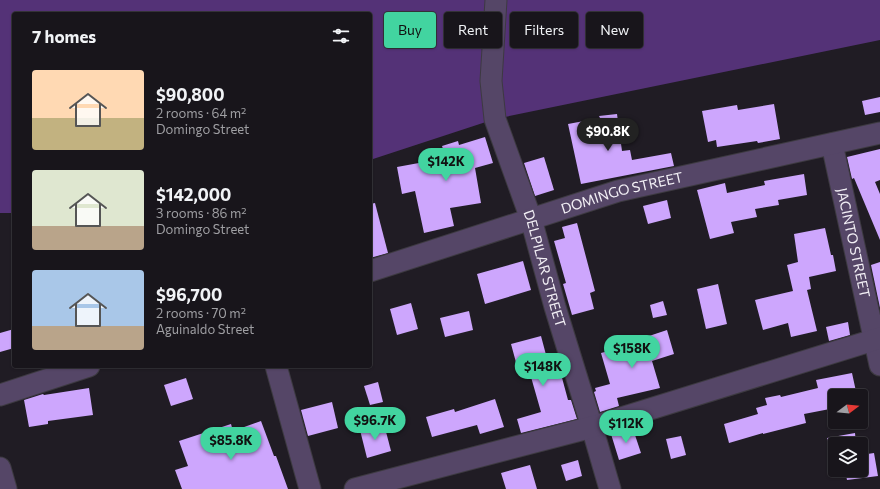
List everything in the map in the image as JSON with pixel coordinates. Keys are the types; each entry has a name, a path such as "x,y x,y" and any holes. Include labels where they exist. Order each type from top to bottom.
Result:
{"street":[{"name":"DELPILAR STREET","path":"496,0 491,81 495,119 531,219 555,307 610,489"},
{"name":"DOMINGO STREET","path":"372,271 618,191 880,133"},
{"name":"JACINTO STREET","path":"832,144 877,339 880,365"},
{"path":"355,489 592,426 877,339"},
{"path":"0,395 83,368"},
{"path":"277,368 310,489"},
{"path":"0,468 6,489"}],"shaded area":[{"path":"0,0 880,0 880,40 495,119 372,159 372,12 12,12 12,213 0,213"}],"building":[{"path":"880,97 880,112 865,115 862,101"},
{"path":"774,104 780,139 717,147 716,140 708,142 702,111 737,105 738,110"},
{"path":"617,114 622,151 630,150 632,160 671,153 674,166 581,184 568,124 600,118 599,116"},
{"path":"485,137 493,163 475,168 481,203 450,208 454,226 424,233 415,191 402,194 397,167 446,158 442,146 458,141 459,145"},
{"path":"880,149 880,180 875,182 880,194 880,240 854,178 852,179 847,157"},
{"path":"544,157 554,190 535,196 524,163"},
{"path":"804,174 807,195 778,200 779,205 755,209 757,217 731,222 734,233 710,239 697,190 725,183 727,193 765,185 764,181"},
{"path":"667,200 671,218 648,224 643,206"},
{"path":"375,203 388,253 372,257 372,204"},
{"path":"577,223 595,291 590,293 594,309 572,315 563,284 566,283 554,241 565,238 562,227"},
{"path":"825,228 836,271 809,277 811,289 807,290 817,331 791,337 788,323 763,330 755,300 793,291 787,265 798,262 794,234"},
{"path":"523,261 531,290 485,304 477,274"},
{"path":"880,262 880,308 871,265"},
{"path":"718,284 727,324 706,329 697,289"},
{"path":"663,301 667,315 653,318 650,305"},
{"path":"411,303 418,329 397,335 390,309"},
{"path":"469,311 473,330 445,337 440,318"},
{"path":"848,322 850,335 829,341 826,327"},
{"path":"12,330 12,349 0,352 0,333"},
{"path":"667,330 674,354 652,361 660,388 617,398 619,406 600,412 594,392 596,391 595,388 610,384 601,353 638,343 637,340"},
{"path":"541,336 549,366 558,363 568,400 571,400 577,419 521,433 517,419 541,412 527,363 517,366 511,344"},
{"path":"852,373 855,389 828,389 828,409 804,414 806,423 729,443 724,424 758,414 756,408 767,405 765,398 780,395 781,397 818,388 816,380"},
{"path":"186,378 193,399 171,406 164,385"},
{"path":"378,382 383,402 370,405 364,386"},
{"path":"89,388 93,415 48,421 48,424 29,427 24,400 43,394"},
{"path":"495,399 504,427 480,434 477,425 432,437 426,417 454,409 455,412"},
{"path":"332,402 338,428 308,436 301,410"},
{"path":"261,421 288,489 182,489 175,470 188,466 179,441 231,424 233,431"},
{"path":"384,424 391,451 367,458 360,430"},
{"path":"626,429 627,435 634,432 641,453 619,460 611,434"},
{"path":"855,433 855,437 833,437"},
{"path":"681,436 686,455 671,459 666,439"},
{"path":"874,453 878,476 847,480 846,477 868,477 868,454"},
{"path":"578,460 582,476 566,481 561,465"},
{"path":"530,465 537,489 506,489 501,473"}]}
